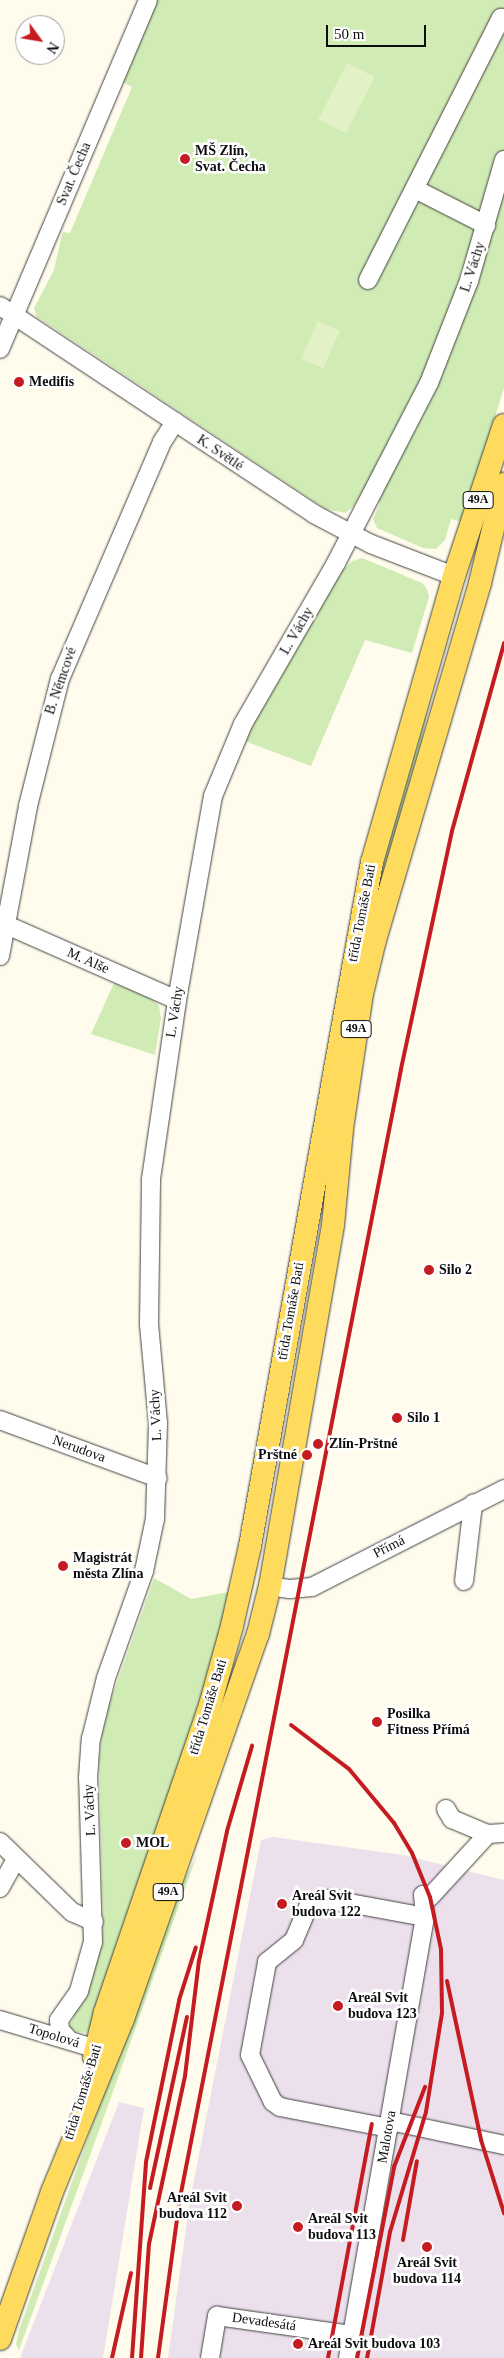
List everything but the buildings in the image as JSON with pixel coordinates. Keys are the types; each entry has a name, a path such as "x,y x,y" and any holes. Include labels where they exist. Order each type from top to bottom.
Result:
{"main road":[{"name":"třída Tomáše Bati","path":"102,2050 105,2012 210,1705 243,1582 370,870 454,576 504,425"},
{"name":"třída Tomáše Bati","path":"0,2339 102,2050 123,2019 258,1634 270,1586 333,1226 342,1129 362,994 375,940 480,583 504,484"},
{"path":"454,576 480,583"},
{"path":"243,1582 270,1586"}],"street":[{"name":"Svat. Čecha","path":"0,348 7,310 148,0"},
{"path":"368,280 501,18 504,20"},
{"name":"L. Váchy","path":"69,2040 60,2030 59,2020 83,1981 93,1942 94,1922 88,1778 90,1745 106,1678 144,1571 155,1519 158,1478 158,1423 149,1324 151,1179 176,1000 208,823 226,761 243,724 351,535 439,362 486,225 504,160"},
{"path":"415,190 486,225"},
{"name":"K. Světlé","path":"7,310 314,514 351,535 454,576"},
{"name":"B. Němcové","path":"0,956 3,923 28,806 60,679 162,442 174,422"},
{"name":"M. Alše","path":"3,923 176,1000"},
{"name":"Nerudova","path":"0,1420 158,1478"},
{"name":"Přímá","path":"270,1586 290,1589 312,1586 504,1489"},
{"path":"464,1581 473,1504"},
{"path":"446,1809 452,1819 496,1833"},
{"name":"Malotova","path":"348,2358 425,1917 423,1895 430,1897 444,1881 496,1833"},
{"path":"0,1842 72,1912 94,1922"},
{"path":"0,1888 16,1859"},
{"path":"425,1917 327,1899 309,1905 294,1940 267,1962 250,2055 274,2102 280,2107 504,2145"},
{"name":"Topolová","path":"0,2020 102,2050"},
{"name":"Devadesátá","path":"210,2358 217,2316 353,2335"}],"shaded area":[{"path":"273,1837 403,1855 504,1880 504,2358 168,2358 190,2200 261,1840"},
{"path":"119,2102 144,2108 103,2358 20,2358"}],"green space":[{"path":"156,0 504,0 504,388 462,522 451,519 445,540 436,549 423,548 377,528 373,519 380,503 361,494 353,507 345,513 326,509 37,317 34,308 54,270 63,232 70,233 132,87 121,81"},
{"path":"347,63 375,77 346,133 318,119"},
{"path":"318,321 340,331 323,368 301,358"},
{"path":"362,558 422,583 427,589 429,597 412,653 365,640 311,766 242,740 340,567 344,569 352,561"},
{"path":"430,697 418,763 370,929 372,898"},
{"path":"114,983 151,998 159,1006 161,1018 155,1055 91,1034"},
{"path":"154,1578 191,1599 229,1592 186,1757 88,2033 76,2032 69,2027 90,1982 103,1931 99,1762 102,1735 109,1705"},
{"path":"198,1852 19,2350 16,2344 19,2330 170,1909"}],"railway":[{"path":"158,2358 180,2198 401,1069 452,831 504,643"},
{"path":"291,1725 349,1769 394,1823 412,1853 430,1897 441,1949 442,2013 426,2112 390,2232 367,2358"},
{"path":"141,2358 149,2244 185,2076 199,1961 227,1831 252,1746"},
{"path":"132,2358 146,2162 180,1997 196,1947"},
{"path":"447,1981 481,2140 504,2213"},
{"path":"150,2188 187,2017"},
{"path":"357,2358 394,2167 425,2087"},
{"path":"328,2358 372,2124"},
{"path":"403,2240 417,2161"},
{"path":"112,2358 131,2273"}],"place":[{"name":"MŠ Zlín, Svat. Čecha","path":"185,159"},
{"name":"Medifis","path":"19,382"},
{"name":"Silo 2","path":"429,1270"},
{"name":"Silo 1","path":"397,1418"},
{"name":"Zlín-Prštné","path":"318,1444"},
{"name":"Prštné","path":"307,1455"},
{"name":"Magistrát města Zlína","path":"63,1566"},
{"name":"Posilka Fitness Přímá","path":"377,1722"},
{"name":"MOL","path":"126,1843"},
{"name":"Areál Svit budova 122","path":"282,1904"},
{"name":"Areál Svit budova 123","path":"338,2006"},
{"name":"Areál Svit budova 112","path":"237,2206"},
{"name":"Areál Svit budova 113","path":"298,2227"},
{"name":"Areál Svit budova 114","path":"427,2247"},
{"name":"Areál Svit budova 103","path":"298,2344"}]}
